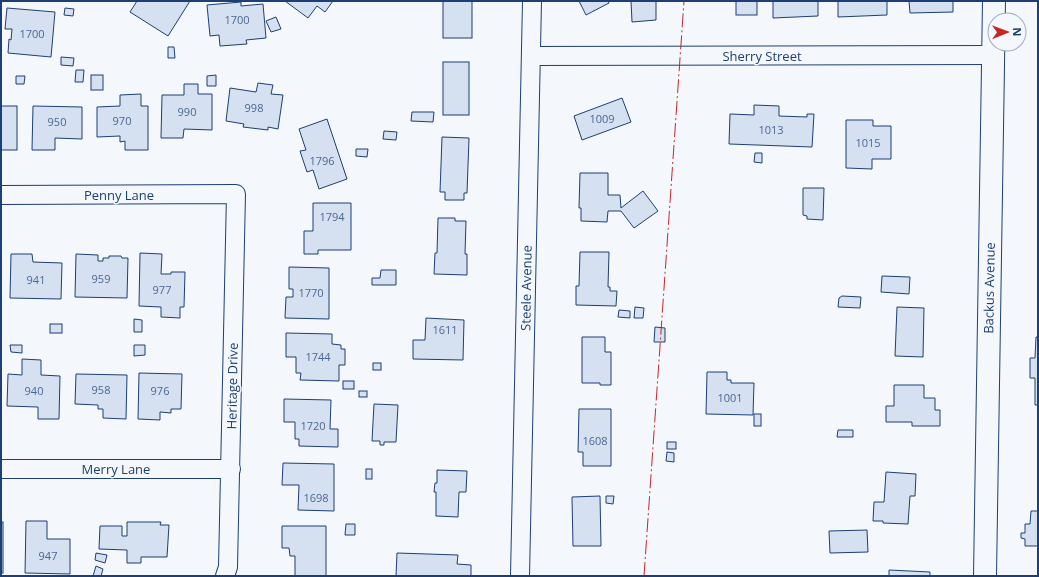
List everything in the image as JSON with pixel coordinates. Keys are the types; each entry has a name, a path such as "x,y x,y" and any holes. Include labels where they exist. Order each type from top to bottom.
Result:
{"street":[{"name":"Steele Avenue","path":"520,576 532,1"},
{"name":"Backus Avenue","path":"985,576 994,1"},
{"name":"Sherry Street","path":"531,56 993,55"},
{"name":"Penny Lane","path":"1,195 236,194"},
{"name":"Heritage Drive","path":"225,576 228,567 231,469 236,194"},
{"name":"Merry Lane","path":"1,469 231,469"}],"building":[{"path":"137,1 190,1 168,36 130,12"},
{"path":"285,1 333,1 325,12 317,6 308,18"},
{"path":"443,1 472,1 472,38 443,38"},
{"path":"579,1 608,1 609,3 586,15"},
{"path":"631,1 656,1 656,20 632,22"},
{"path":"736,1 757,1 757,15 736,15"},
{"path":"773,1 818,1 818,16 773,18"},
{"path":"838,1 887,1 887,15 838,17"},
{"path":"909,1 953,1 953,12 910,13"},
{"path":"241,2 241,6 263,4 266,38 246,40 247,44 220,46 219,35 210,36 207,5"},
{"path":"7,8 55,12 51,57 8,53 9,39 11,40 12,29 5,29"},
{"path":"65,8 74,9 73,16 64,15"},
{"path":"276,17 281,29 271,32 266,21"},
{"path":"168,47 174,47 175,58 168,58"},
{"path":"61,57 74,58 73,66 61,65"},
{"path":"443,62 469,62 469,115 443,115"},
{"path":"76,70 84,70 83,82 75,82"},
{"path":"91,75 103,75 103,90 91,90"},
{"path":"216,75 216,86 207,86 207,76"},
{"path":"16,76 25,76 24,84 16,84"},
{"path":"258,83 273,85 271,94 283,95 278,129 268,127 268,130 243,127 244,124 226,121 230,88 256,92"},
{"path":"184,84 198,84 198,94 212,94 212,130 184,129 183,138 161,138 162,95 184,95"},
{"path":"141,94 141,106 148,106 148,150 125,150 125,141 120,142 120,136 97,137 97,107 120,106 120,95"},
{"path":"622,98 631,122 582,140 574,116"},
{"path":"754,105 779,106 779,116 807,117 807,114 814,114 812,147 729,144 730,114 754,115"},
{"path":"1,106 17,106 17,150 1,150"},
{"path":"33,106 82,107 82,139 55,138 55,150 32,150"},
{"path":"412,112 434,112 433,122 411,121"},
{"path":"327,119 347,179 319,189 313,170 307,172 300,151 306,150 299,129"},
{"path":"846,120 873,120 873,126 891,126 891,159 872,159 872,169 846,168"},
{"path":"384,131 397,132 396,140 383,139"},
{"path":"442,137 469,138 467,193 464,193 464,200 445,200 445,192 440,192"},
{"path":"356,149 368,149 367,157 356,156"},
{"path":"755,153 762,153 762,163 754,162"},
{"path":"580,173 608,173 608,195 620,195 621,208 643,191 658,211 634,228 621,211 608,211 607,222 581,221 581,208 579,208"},
{"path":"803,188 824,188 823,220 807,219 807,216 803,215"},
{"path":"313,203 351,203 351,250 318,250 318,254 304,254 304,231 313,231"},
{"path":"438,218 455,218 455,221 466,221 465,254 467,254 467,275 434,274 435,253 437,253"},
{"path":"580,252 609,252 608,287 610,287 610,291 617,291 616,306 576,305 576,286 579,286"},
{"path":"140,253 162,254 161,274 185,272 184,307 180,307 180,318 161,317 161,307 139,306"},
{"path":"11,254 32,254 33,262 62,263 61,299 10,298"},
{"path":"76,254 98,255 98,261 103,261 103,258 109,258 109,256 121,256 122,258 128,258 127,298 75,297"},
{"path":"289,267 329,268 329,319 285,318 286,297 293,297 293,289 289,289"},
{"path":"381,270 396,270 396,285 372,285 372,278 380,278"},
{"path":"882,276 910,277 909,294 881,292"},
{"path":"842,296 861,297 860,308 838,307 839,298"},
{"path":"635,307 644,308 643,318 634,318"},
{"path":"897,307 924,308 923,357 895,356"},
{"path":"619,310 630,311 630,318 618,317"},
{"path":"426,318 464,320 463,360 413,359 413,340 425,340"},
{"path":"134,319 142,320 142,332 134,332"},
{"path":"50,324 62,324 62,333 50,333"},
{"path":"655,327 665,328 665,342 654,342"},
{"path":"286,333 332,334 332,344 341,345 341,349 345,349 345,365 339,365 339,381 300,380 301,373 296,373 296,357 286,357"},
{"path":"582,337 605,337 605,352 611,352 611,385 600,385 600,383 582,383"},
{"path":"1036,337 1038,337 1038,405 1035,405 1035,378 1030,378 1030,358 1035,358"},
{"path":"10,345 22,345 22,353 11,352"},
{"path":"134,345 145,345 145,355 134,356"},
{"path":"22,359 41,360 41,375 60,376 59,419 38,419 38,407 7,406 8,374 22,375"},
{"path":"373,363 381,363 381,370 373,370"},
{"path":"707,372 727,372 727,380 731,380 731,383 754,383 753,415 706,414"},
{"path":"139,373 182,374 181,409 171,409 171,413 160,412 160,420 138,419"},
{"path":"76,374 127,375 126,419 103,418 103,409 98,409 98,405 75,404"},
{"path":"343,381 354,381 354,389 343,389"},
{"path":"894,385 924,385 924,398 935,398 935,410 940,410 940,426 912,426 912,422 886,422 886,406 894,406"},
{"path":"359,391 367,391 367,397 359,397"},
{"path":"284,399 331,400 330,429 338,429 338,447 299,446 299,439 295,439 295,422 284,422"},
{"path":"374,404 398,405 396,442 384,442 384,445 380,445 380,441 372,441"},
{"path":"579,409 611,409 611,466 583,466 583,452 578,452"},
{"path":"754,414 761,414 761,426 754,426"},
{"path":"838,430 853,430 853,437 837,437"},
{"path":"667,442 676,442 676,449 667,449"},
{"path":"667,452 674,453 674,462 666,461"},
{"path":"283,463 334,464 334,511 298,510 299,485 282,485"},
{"path":"366,469 372,469 372,479 366,479"},
{"path":"437,470 467,471 466,492 459,492 458,517 436,516 436,492 434,492 435,483 437,483"},
{"path":"886,472 916,474 915,496 910,496 908,524 873,521 874,502 884,502"},
{"path":"600,496 601,546 573,546 572,497"},
{"path":"606,496 614,496 613,504 606,503"},
{"path":"1031,511 1038,511 1038,546 1025,546 1025,539 1021,538 1021,533 1025,533 1025,524 1030,524"},
{"path":"26,521 47,521 47,539 70,539 70,574 25,573"},
{"path":"1,522 3,522 3,573 1,573"},
{"path":"127,522 161,522 160,525 169,525 167,557 141,557 141,563 127,563 127,550 99,549 100,526 122,526 122,536 127,536"},
{"path":"346,524 355,524 355,535 345,535"},
{"path":"282,526 326,526 326,576 295,576 295,556 290,556 289,548 282,548"},
{"path":"867,530 868,552 830,553 829,531"},
{"path":"96,553 107,555 105,563 95,560"},
{"path":"397,553 458,555 457,564 471,565 471,576 396,576"},
{"path":"96,566 103,569 101,576 93,576"},
{"path":"889,570 930,572 930,576 889,576"}],"power":[{"path":"644,576 684,1"}]}
